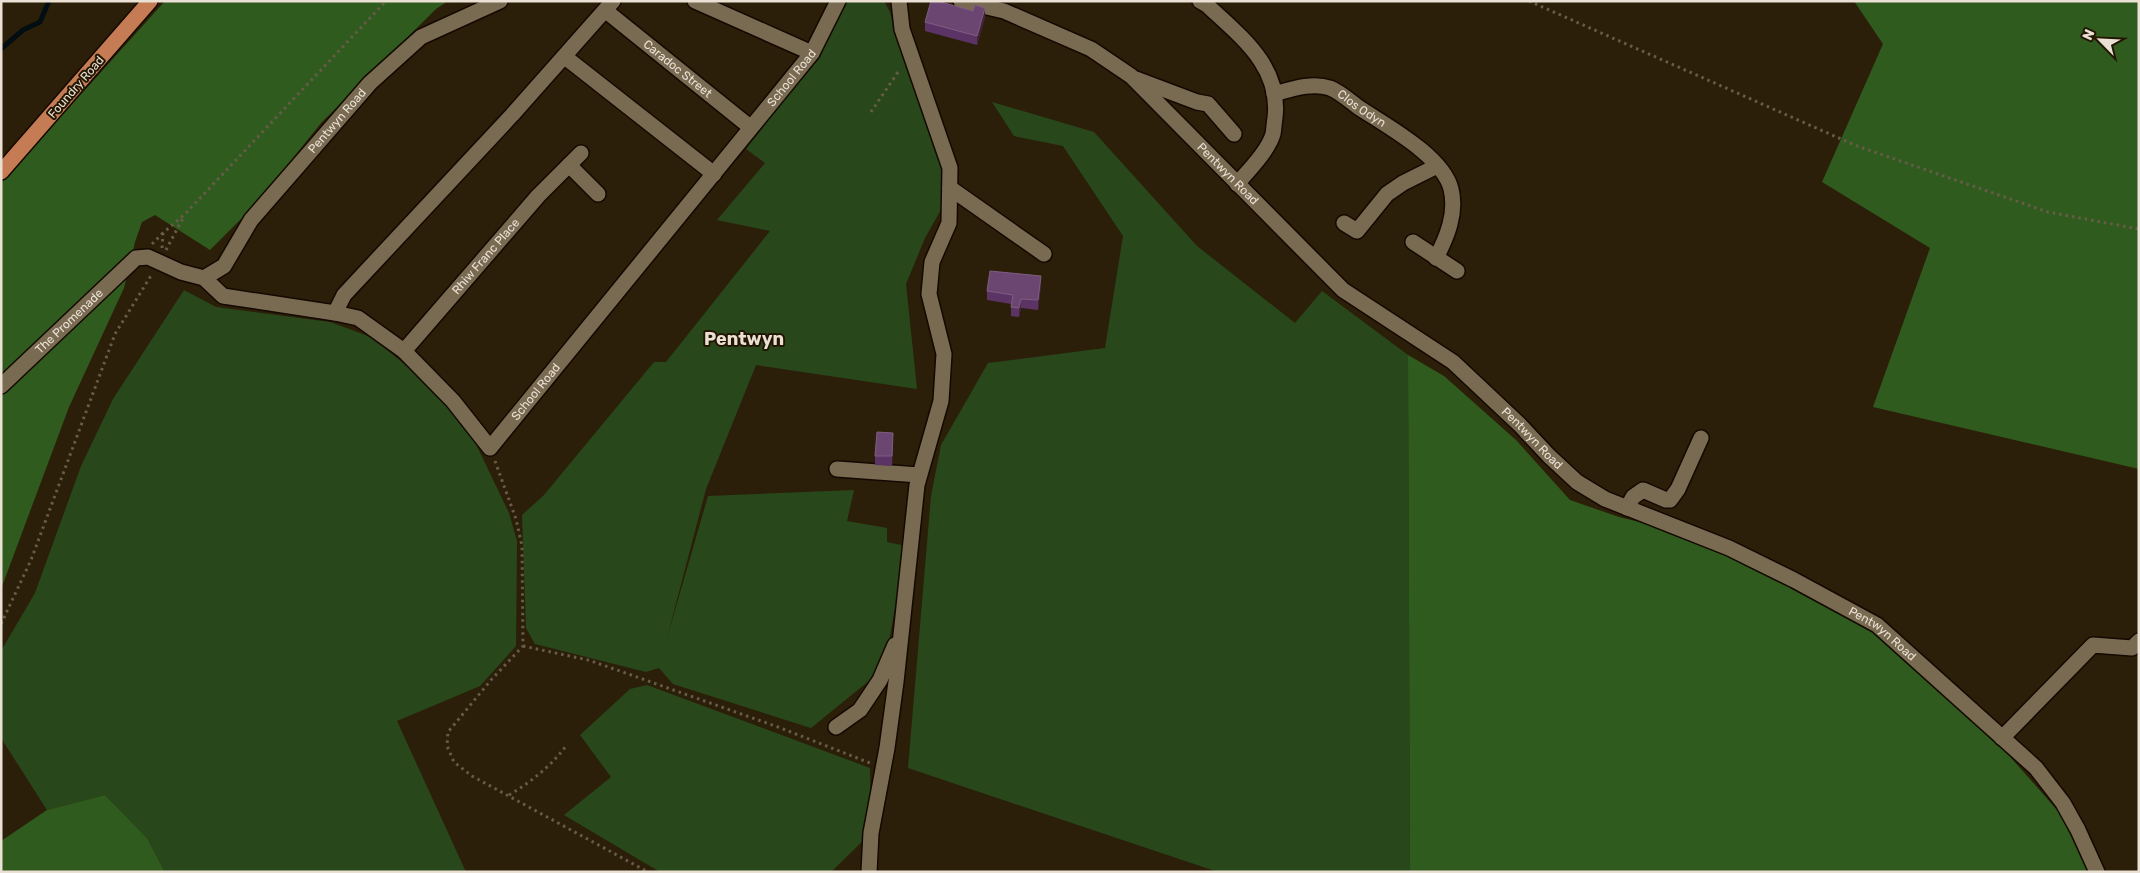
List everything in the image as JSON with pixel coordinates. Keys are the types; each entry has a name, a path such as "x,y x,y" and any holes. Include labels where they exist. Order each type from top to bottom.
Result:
{"main road":[{"name":"Foundry Road","path":"1,172 150,1"}],"street":[{"name":"Pentwyn Road","path":"204,278 224,266 251,220 370,83 421,37 500,1"},
{"path":"695,1 812,53"},
{"name":"School Road","path":"490,448 812,53 838,1"},
{"path":"869,872 871,833 891,720 910,563 916,485 941,401 944,354 929,294 932,262 950,223 950,168 902,30 899,1"},
{"name":"Pentwyn Road","path":"961,1 1004,11 1091,49 1131,76 1343,290 1453,362 1520,424 1548,456 1577,482 1605,499 1729,548 1794,580 1877,625 2036,768 2063,803 2078,830 2097,872"},
{"path":"1200,1 1207,5 1247,43 1262,60 1272,82 1276,106 1273,134 1257,160 1237,184"},
{"path":"335,313 344,295 610,6"},
{"name":"Caradoc Street","path":"610,6 750,127"},
{"path":"565,57 714,174"},
{"path":"1131,76 1197,102 1208,104 1234,134"},
{"name":"Clos Odyn","path":"1274,94 1309,86 1330,88 1405,139 1424,153 1443,171 1451,188 1453,206 1449,234 1436,258"},
{"name":"Rhiw Franc Place","path":"404,351 538,196 581,153"},
{"path":"569,165 598,194"},
{"path":"1344,223 1357,231 1387,194 1402,183 1437,166"},
{"path":"950,188 1044,254"},
{"path":"1413,242 1457,271"},
{"name":"The Promenade","path":"1,386 136,258 148,257 160,262"},
{"path":"160,262 180,272 204,278 224,296 358,318 404,351 453,401 490,448"},
{"path":"1626,508 1633,497 1643,490 1670,500 1678,489 1701,438"},
{"path":"837,470 919,475"},
{"path":"836,728 860,710 884,672 895,645 903,570 910,563"},
{"path":"2002,738 2093,645 2132,648 2139,641"}],"path":[{"path":"160,262 164,233 186,213 386,1"},
{"path":"1529,1 1858,146 2048,212 2139,229"},
{"path":"871,112 900,70 914,62"},
{"path":"1,624 31,560 115,334 160,262 186,213"},
{"path":"490,448 516,519 522,546 523,646 491,680 448,732 447,746 454,762 472,776 648,872"},
{"path":"523,646 588,660 883,768"},
{"path":"508,795 540,774 566,746"}],"green space":[{"path":"165,1 448,1 436,9 321,123 258,202 210,250 155,215 142,222 124,288 69,407 1,589 1,183"},
{"path":"844,1 884,1 890,12 894,30 944,154 947,199 925,238 906,284 917,389 756,365 706,489 667,638 708,496 854,490 847,521 887,528 887,542 906,546 888,647 870,680 811,728 673,684 659,668 646,672 535,644 526,628 522,515 544,495 654,362 666,362 770,231 717,220 765,163 746,149 819,55"},
{"path":"1854,1 2139,1 2139,469 1873,407 1930,248 1822,182 1883,44"},
{"path":"992,102 1094,132 1197,246 1295,323 1322,291 1408,355 1410,872 1218,872 908,768 931,496 941,445 988,363 1105,348 1123,236 1063,146 1014,136"},
{"path":"184,290 216,307 330,322 371,337 429,384 474,440 509,513 517,541 516,646 480,686 397,721 466,872 165,872 147,838 105,795 47,810 1,738 1,651 35,593 81,466 113,399"},
{"path":"1408,355 1444,376 1516,440 1570,500 1619,517 1668,529 1790,585 1870,630 1937,685 1997,742 2058,811 2090,872 1410,872"},
{"path":"647,685 870,768 871,833 831,872 660,872 564,815 611,777 580,735 630,689"},
{"path":"105,795 147,838 165,872 1,872 1,841 47,810"}],"building":[{"path":"931,1 973,11 975,5 985,8 977,36 925,22"},
{"path":"990,271 1041,276 1038,300 1021,299 1019,308 1011,307 1013,295 987,291"},
{"path":"877,432 893,433 892,456 875,456"}],"waterway":[{"path":"1,49 23,30 40,22 49,1"}],"district":[{"name":"Pentwyn","path":"744,339"}]}
